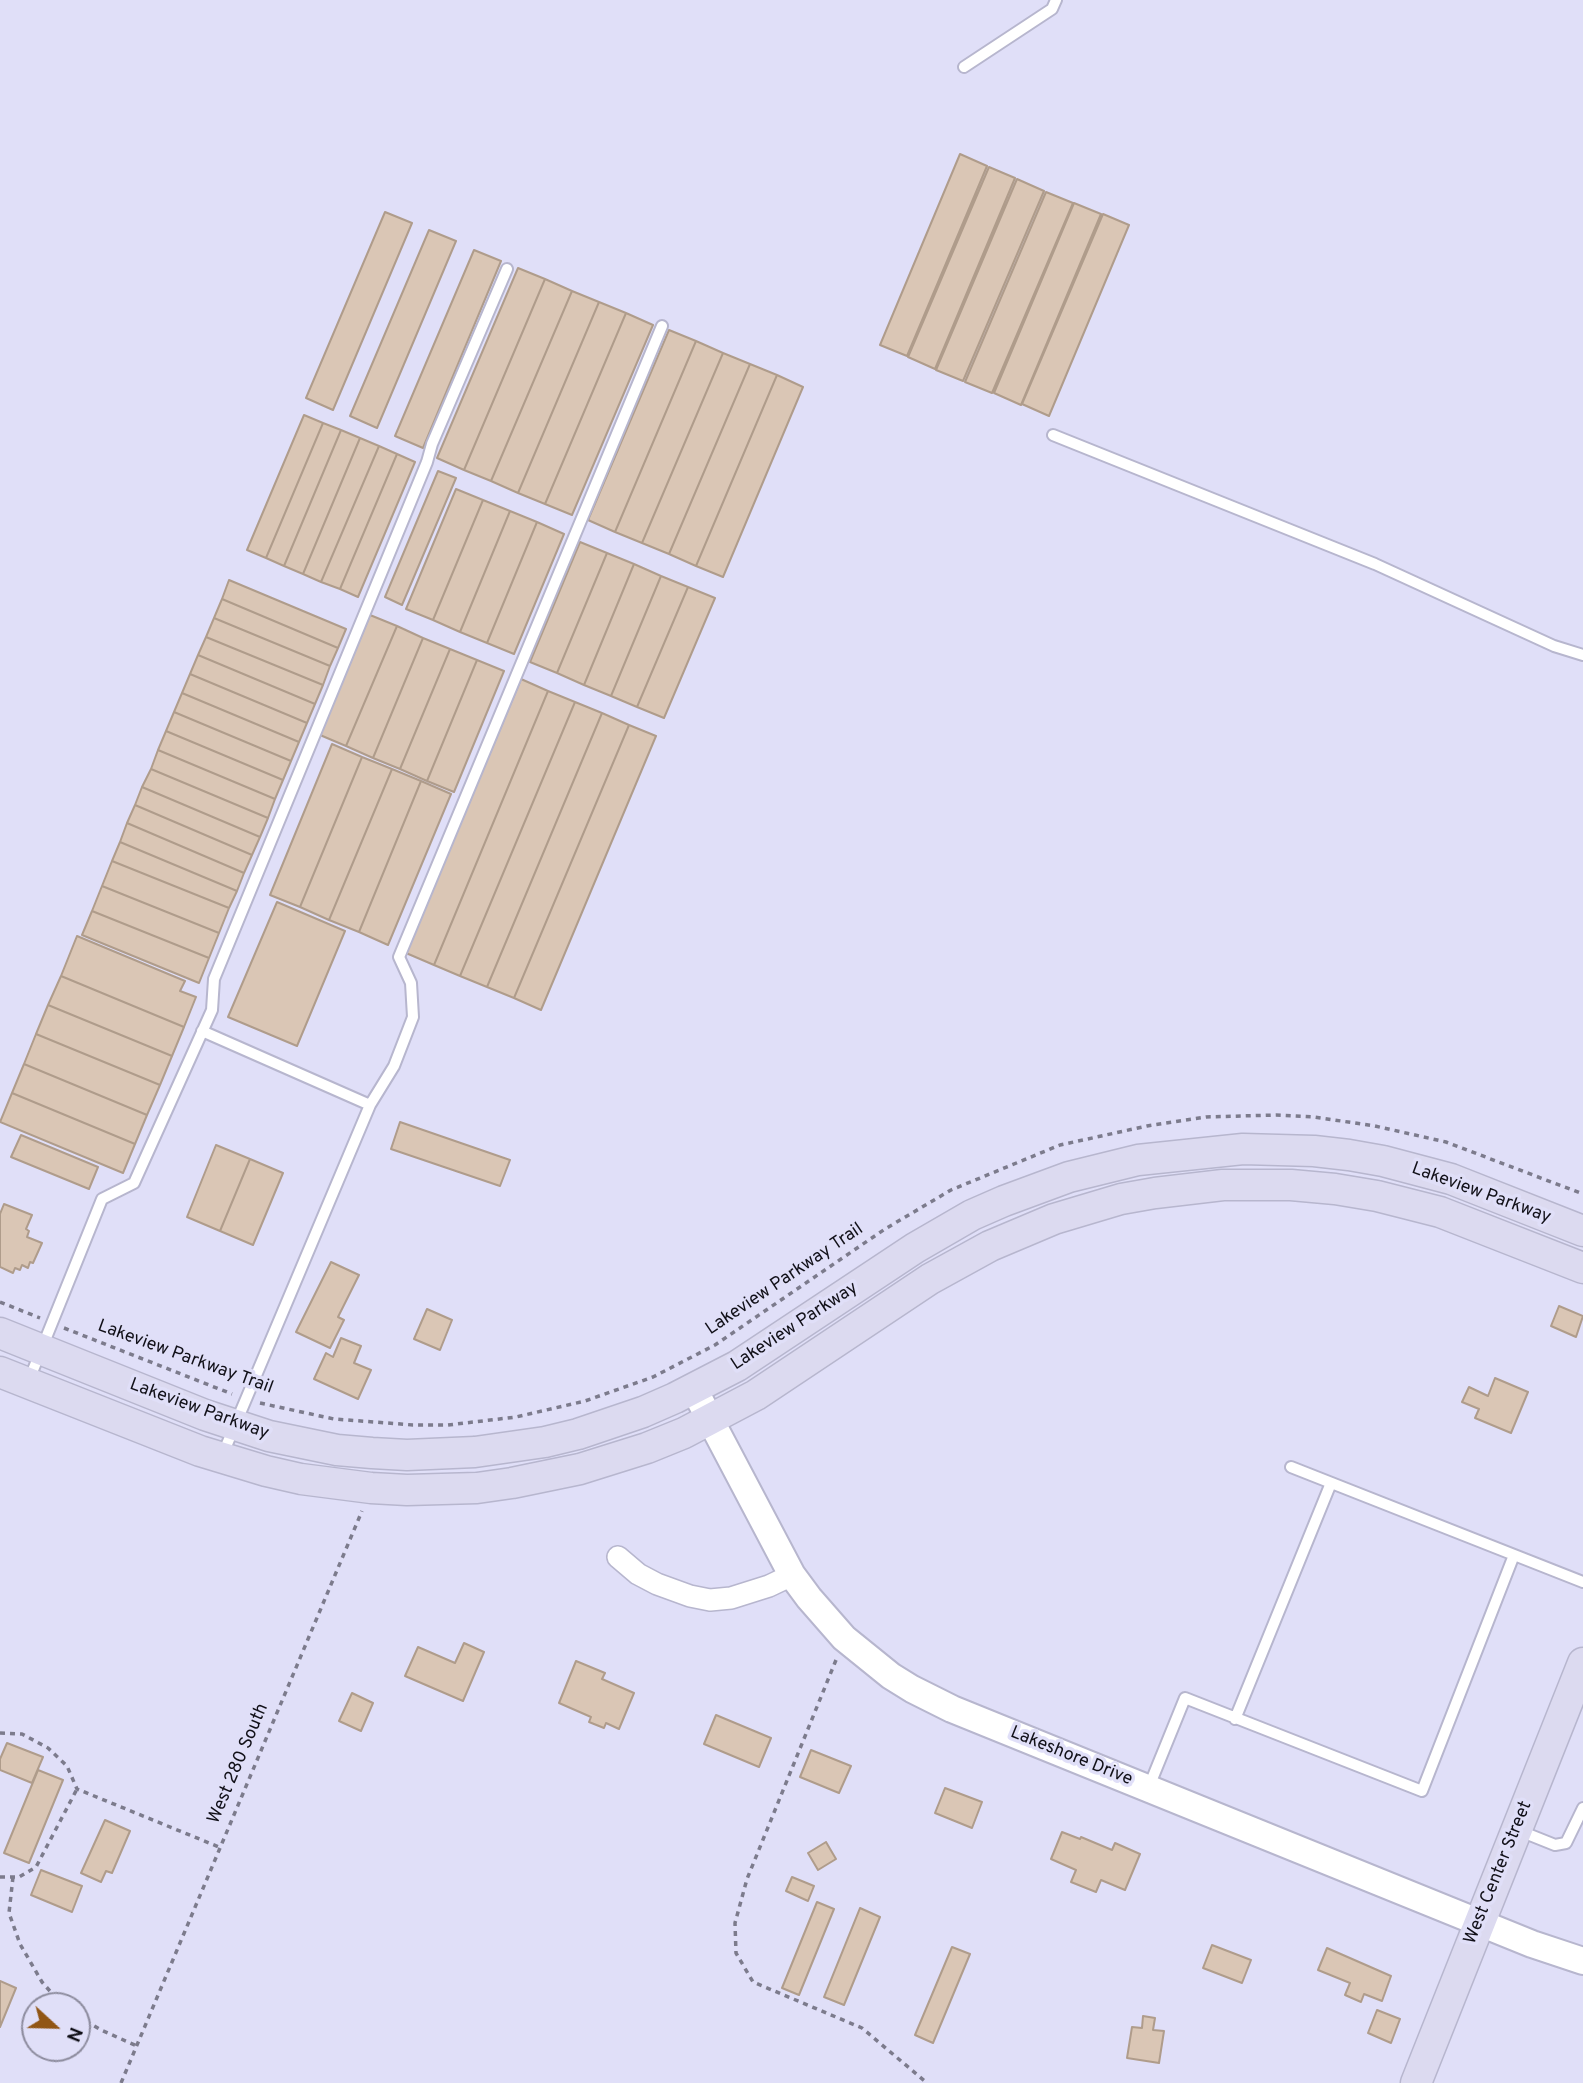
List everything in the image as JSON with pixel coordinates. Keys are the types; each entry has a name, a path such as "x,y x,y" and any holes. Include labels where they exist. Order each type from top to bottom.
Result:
{"main road":[{"name":"Lakeview Parkway","path":"0,1333 47,1336 234,1426 280,1439 337,1450 407,1455 475,1452 533,1444 578,1434 643,1412 737,1366 915,1248 972,1215 1069,1177 1138,1160 1243,1149 1349,1155 1451,1179 1583,1231"},
{"name":"Lakeview Parkway","path":"0,1372 221,1458 301,1479 371,1488 477,1488 546,1477 614,1460 647,1448 710,1420 756,1395 930,1279 990,1246 1021,1231 1076,1212 1155,1193 1257,1184 1335,1189 1377,1196 1460,1219 1583,1268"},
{"name":"West Center Street","path":"1416,2083 1580,1679"}],"street":[{"name":"Lakeshore Drive","path":"694,1389 792,1575 844,1639 891,1676 930,1699 1480,1923 1583,1961"},
{"path":"618,1557 638,1574 657,1584 710,1600 731,1598 769,1586 792,1575"}],"lane":[{"path":"964,67 1052,9 1056,0"},
{"path":"27,1382 102,1199 134,1183 212,1010 214,979 427,462 432,444 507,269"},
{"path":"221,1458 370,1105 394,1066 413,1017 411,983 399,957 663,326"},
{"path":"1053,435 1375,564 1554,646 1583,655"},
{"path":"202,1031 370,1105"},
{"path":"1291,1467 1583,1582"},
{"path":"1235,1719 1331,1483"},
{"path":"1148,1788 1185,1698 1422,1791 1514,1555"},
{"path":"1517,1830 1555,1845 1566,1843 1583,1808"}],"path":[{"name":"Lakeview Parkway Trail","path":"0,1302 47,1336 246,1399 334,1419 413,1425 459,1424 516,1417 585,1401 653,1377 715,1345 885,1229 951,1190 1060,1145 1147,1125 1206,1117 1276,1115 1314,1117 1375,1126 1446,1142 1583,1194"},
{"name":"West 280 South","path":"121,2083 371,1488"},
{"path":"844,1639 747,1879 734,1923 736,1954 753,1982 862,2028 927,2083"},
{"path":"0,1733 22,1734 48,1748 67,1766 76,1789 219,1847"},
{"path":"0,1877 19,1877 36,1867 76,1789"},
{"path":"13,1877 9,1913 20,1944 41,1982 50,1992"},
{"path":"91,2024 137,2046"}],"building":[{"path":"960,154 987,166 907,356 880,345"},
{"path":"989,167 1015,178 935,369 908,357"},
{"path":"1017,179 1044,191 963,381 936,370"},
{"path":"1046,192 1073,203 992,393 965,382"},
{"path":"1074,203 1101,214 1021,405 994,393"},
{"path":"385,212 412,223 333,410 306,398"},
{"path":"1103,214 1129,225 1049,416 1022,404"},
{"path":"429,230 456,241 377,428 350,416"},
{"path":"474,250 501,261 423,448 395,436"},
{"path":"518,268 545,279 464,470 437,458"},
{"path":"545,279 572,291 491,481 464,470"},
{"path":"572,291 599,302 518,493 491,481"},
{"path":"599,302 626,313 545,504 518,493"},
{"path":"626,313 653,325 572,515 545,504"},
{"path":"669,330 696,341 615,532 588,520"},
{"path":"696,341 723,353 642,543 615,532"},
{"path":"723,353 750,364 669,554 642,543"},
{"path":"750,364 777,375 696,566 669,554"},
{"path":"777,375 803,387 723,577 696,566"},
{"path":"304,415 323,423 266,558 247,550"},
{"path":"323,423 341,430 284,566 266,558"},
{"path":"341,430 360,438 303,574 284,566"},
{"path":"360,438 379,446 321,582 303,574"},
{"path":"379,446 397,454 340,589 321,582"},
{"path":"397,454 415,462 358,597 340,589"},
{"path":"438,471 456,478 402,605 385,597"},
{"path":"456,489 483,500 433,620 406,609"},
{"path":"483,500 510,511 460,632 433,620"},
{"path":"510,511 537,522 487,643 460,632"},
{"path":"537,522 564,534 514,654 487,643"},
{"path":"580,542 607,553 557,673 530,662"},
{"path":"607,553 634,564 584,685 557,673"},
{"path":"634,564 661,576 611,696 584,685"},
{"path":"661,576 688,587 637,707 611,696"},
{"path":"229,580 346,629 338,648 222,599"},
{"path":"688,587 715,598 664,718 637,707"},
{"path":"222,599 338,648 330,666 214,618"},
{"path":"370,615 397,626 346,746 320,735"},
{"path":"214,618 330,666 323,685 206,637"},
{"path":"397,626 423,638 373,758 346,746"},
{"path":"206,637 323,685 315,704 198,655"},
{"path":"423,638 450,649 400,769 373,758"},
{"path":"450,649 477,660 427,781 400,769"},
{"path":"198,655 315,704 307,723 190,674"},
{"path":"477,660 504,671 454,792 427,781"},
{"path":"190,674 307,723 299,742 182,693"},
{"path":"521,679 548,691 434,965 406,953"},
{"path":"548,691 575,702 460,976 434,965"},
{"path":"182,693 299,742 291,761 174,712"},
{"path":"575,702 602,713 487,987 460,976"},
{"path":"174,712 291,761 283,780 166,731"},
{"path":"602,713 629,725 514,998 487,987"},
{"path":"629,725 656,736 541,1010 514,998"},
{"path":"166,731 283,780 275,799 158,750"},
{"path":"332,744 362,757 300,907 270,895"},
{"path":"158,750 275,799 268,818 151,769"},
{"path":"362,757 392,769 329,920 300,907"},
{"path":"151,769 268,818 260,837 142,787"},
{"path":"392,769 421,781 359,932 329,920"},
{"path":"421,781 451,794 388,945 359,932"},
{"path":"142,787 260,837 252,855 135,805"},
{"path":"135,805 252,855 244,873 127,823"},
{"path":"127,823 244,873 237,891 120,842"},
{"path":"120,842 237,891 229,908 112,861"},
{"path":"112,861 229,908 219,933 102,886"},
{"path":"102,886 219,933 209,958 92,911"},
{"path":"277,902 345,931 297,1046 228,1017"},
{"path":"92,911 209,958 199,983 82,935"},
{"path":"77,936 185,981 180,991 196,997 184,1027 61,976"},
{"path":"61,976 184,1027 172,1056 48,1005"},
{"path":"48,1005 172,1056 160,1085 36,1034"},
{"path":"36,1034 160,1085 147,1115 24,1064"},
{"path":"24,1064 147,1115 135,1144 12,1093"},
{"path":"12,1093 135,1144 123,1173 0,1122"},
{"path":"400,1122 510,1160 500,1186 391,1149"},
{"path":"21,1135 98,1167 89,1189 11,1157"},
{"path":"216,1145 250,1159 220,1231 187,1217"},
{"path":"250,1159 283,1173 253,1245 220,1231"},
{"path":"4,1204 32,1215 26,1229 29,1231 27,1237 42,1243 33,1263 30,1262 28,1268 22,1265 20,1270 15,1268 13,1273 0,1267 0,1214"},
{"path":"331,1262 359,1275 338,1317 344,1320 330,1348 296,1332"},
{"path":"1559,1306 1583,1316 1576,1337 1551,1326"},
{"path":"427,1309 452,1320 440,1350 414,1339"},
{"path":"341,1338 361,1346 354,1363 371,1370 358,1399 314,1379 326,1353 333,1357"},
{"path":"1495,1378 1528,1392 1511,1433 1475,1418 1479,1409 1462,1402 1469,1387 1488,1396"},
{"path":"464,1643 484,1652 463,1701 405,1676 418,1647 455,1663"},
{"path":"576,1661 605,1673 602,1679 634,1693 619,1729 606,1723 604,1728 589,1722 591,1717 559,1703"},
{"path":"352,1693 373,1703 361,1731 339,1721"},
{"path":"716,1715 771,1738 759,1767 704,1744"},
{"path":"7,1743 43,1757 32,1783 0,1770 0,1759"},
{"path":"811,1750 851,1766 839,1793 800,1777"},
{"path":"38,1770 63,1780 29,1863 4,1853"},
{"path":"945,1788 982,1802 972,1828 935,1813"},
{"path":"105,1820 130,1831 112,1873 106,1871 101,1882 81,1873"},
{"path":"1062,1832 1112,1850 1115,1843 1140,1854 1125,1890 1101,1880 1096,1892 1071,1882 1076,1870 1051,1859"},
{"path":"826,1842 836,1859 818,1870 808,1853"},
{"path":"41,1870 82,1886 72,1912 31,1895"},
{"path":"792,1877 814,1886 808,1901 786,1891"},
{"path":"817,1902 834,1909 799,1995 782,1988"},
{"path":"860,1908 880,1917 844,2005 824,1997"},
{"path":"1212,1945 1251,1960 1242,1983 1203,1968"},
{"path":"952,1947 970,1954 933,2043 915,2035"},
{"path":"1327,1948 1391,1976 1382,2001 1364,1994 1361,2002 1345,1995 1350,1983 1318,1970"},
{"path":"0,1981 16,1988 0,2027"},
{"path":"1377,2010 1400,2019 1391,2043 1368,2033"},
{"path":"1143,2016 1155,2018 1153,2030 1164,2031 1159,2063 1127,2058 1132,2027 1142,2028"}]}
